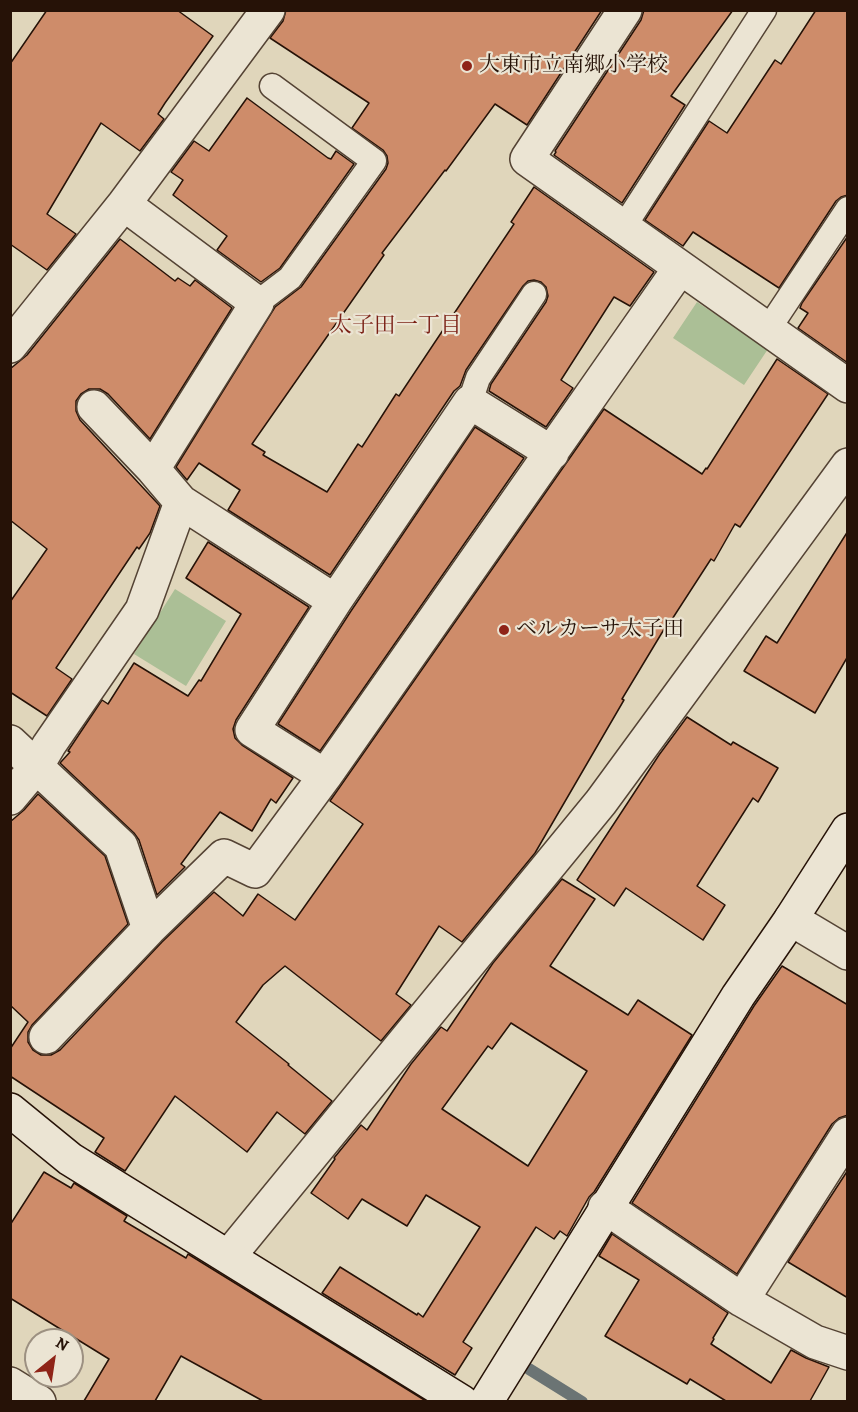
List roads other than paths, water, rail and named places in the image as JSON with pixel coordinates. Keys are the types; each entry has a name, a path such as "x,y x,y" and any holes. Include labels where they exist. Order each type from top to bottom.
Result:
{"street":[{"path":"16,325 124,204 268,10"},
{"path":"625,10 527,159 767,331 848,386"},
{"path":"124,204 257,303 153,469"},
{"path":"46,1037 149,929 224,856 255,871 326,776 680,268"},
{"path":"326,776 252,730 335,601 470,402 552,453"},
{"path":"94,407 181,502 335,601"},
{"path":"229,1256 601,802 848,465"},
{"path":"10,798 36,767 55,735 142,610 181,502"},
{"path":"10,742 121,846 149,929"},
{"path":"486,1401 738,996 848,830"},
{"path":"791,919 848,952"},
{"path":"10,1110 70,1160 462,1401"},
{"path":"742,1300 848,1134"},
{"path":"605,1208 742,1300 815,1342 848,1353"},
{"path":"10,1384 39,1401"}],"lane":[{"path":"622,228 764,10"},
{"path":"257,303 290,278 374,161 272,86"},
{"path":"767,331 848,209"},
{"path":"470,402 477,378 534,294"}],"waterway":[{"path":"529,1369 582,1402"}],"place":[{"name":"大東市立南郷小学校","path":"467,66"},
{"name":"ベルカーサ太子田","path":"504,630"}],"district":[{"name":"太子田一丁目","path":"396,327"}]}
